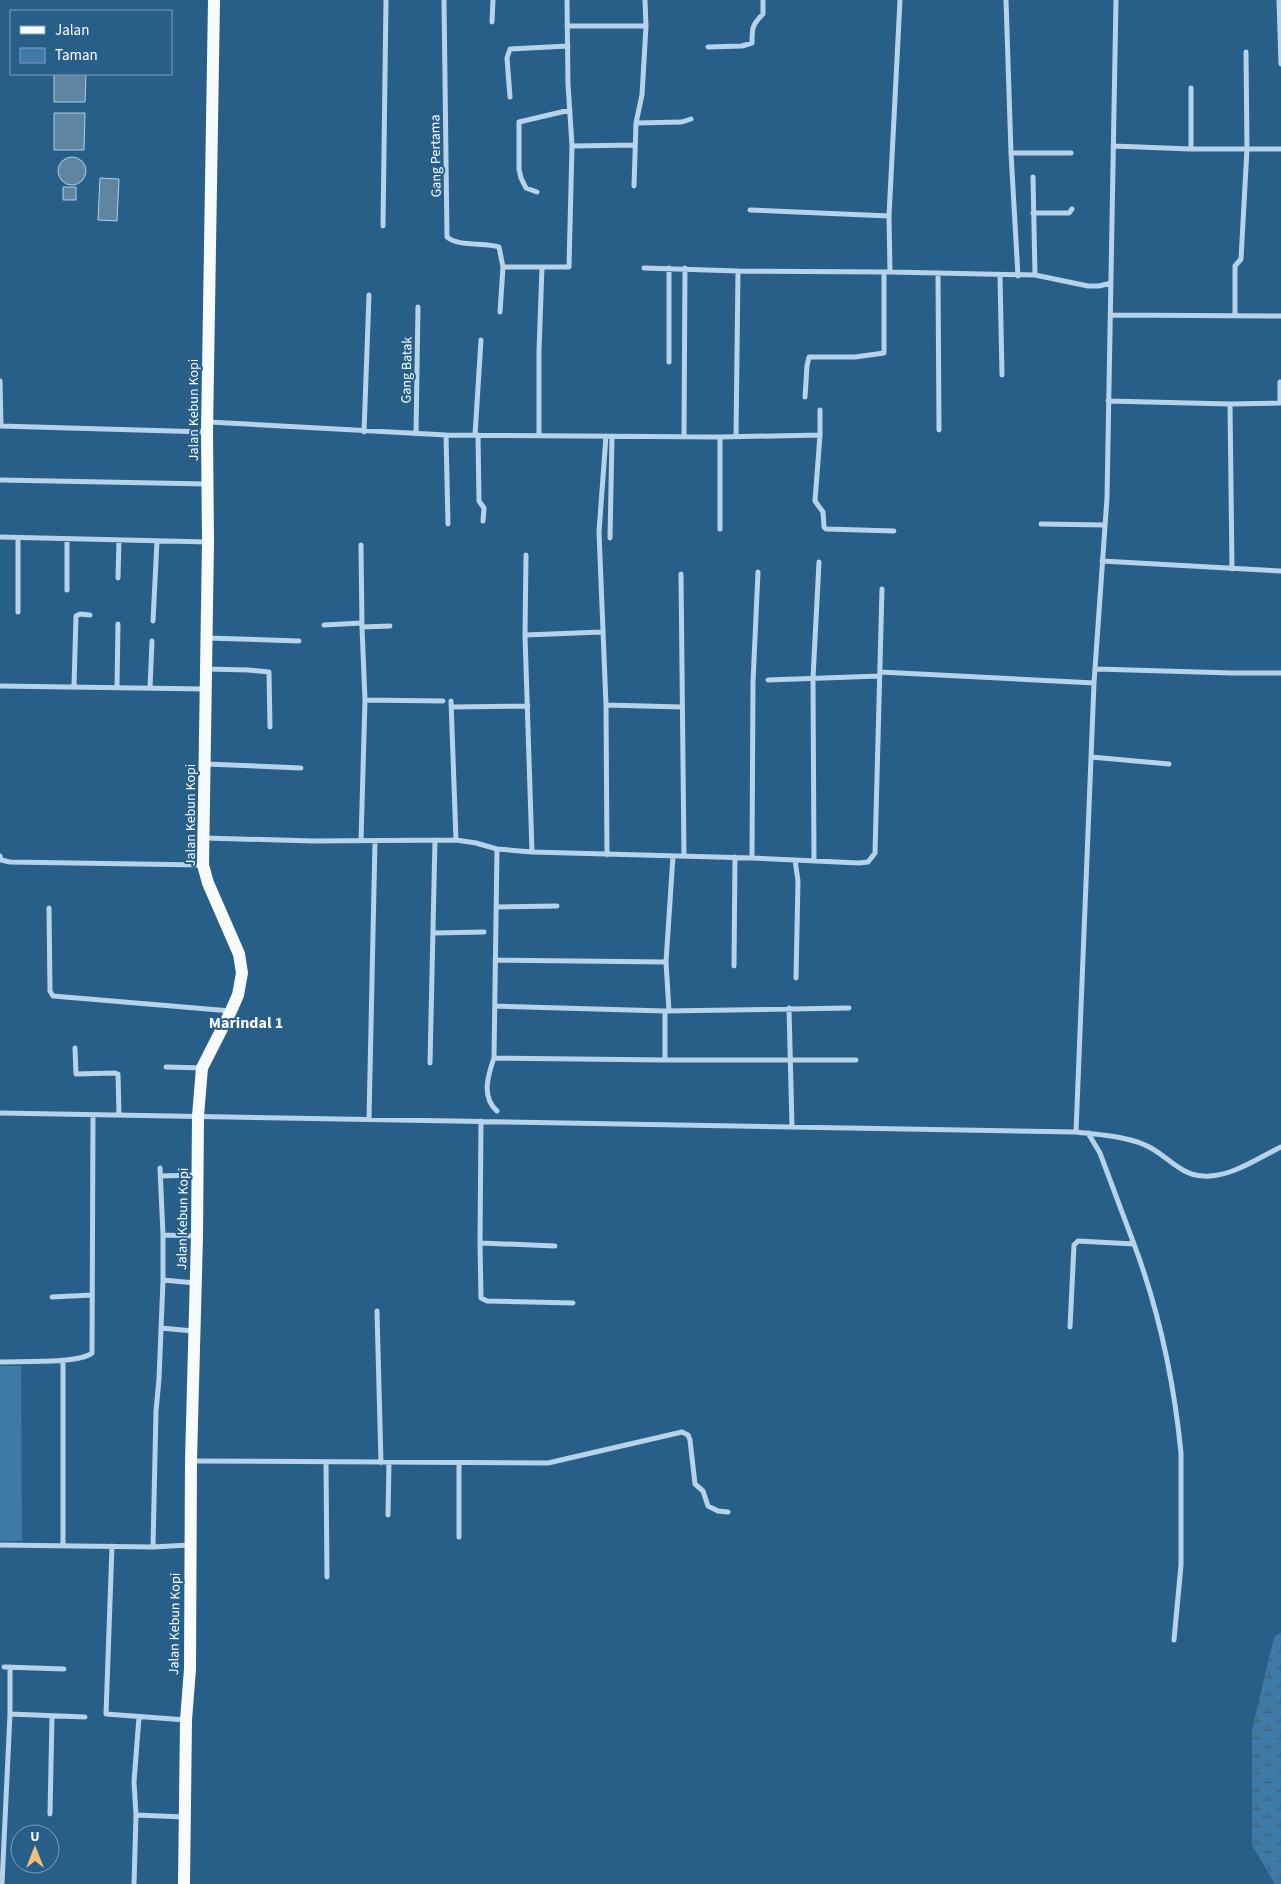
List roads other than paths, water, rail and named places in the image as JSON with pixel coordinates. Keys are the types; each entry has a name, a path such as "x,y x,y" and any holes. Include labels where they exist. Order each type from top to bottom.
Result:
{"main road":[{"name":"Jalan Kebun Kopi","path":"184,1884 186,1720 190,1669 191,1461 198,1116 202,1068 232,1011 238,995 242,974 239,954 208,883 203,865 209,484 207,427 214,0"}],"street":[{"path":"383,226 386,0"},
{"name":"Gang Pertama","path":"444,0 447,237 453,241 499,247 503,267"},
{"path":"492,22 493,0"},
{"path":"500,312 503,267 569,267 572,146 567,26 568,0"},
{"path":"634,186 636,122 642,95 646,26 645,0"},
{"path":"708,46 742,46 752,43 752,29 755,21 763,14 763,0"},
{"path":"804,397 809,357 884,353 900,0"},
{"path":"1006,0 1011,153 1018,276"},
{"path":"1076,1132 1094,683 1105,525 1111,315 1112,146 1116,0"},
{"path":"1279,0 1281,64"},
{"path":"567,26 646,26"},
{"path":"510,97 507,58 510,49 568,46"},
{"path":"1235,315 1235,266 1240,259 1247,149 1246,52"},
{"path":"1191,88 1191,149"},
{"path":"537,192 526,188 521,178 519,122 570,110"},
{"path":"636,122 682,122 691,119"},
{"path":"572,146 635,145"},
{"path":"1112,146 1191,149 1281,149"},
{"path":"1011,153 1071,154"},
{"path":"1033,177 1035,275"},
{"path":"1033,213 1069,213 1072,209"},
{"path":"750,210 889,216"},
{"path":"540,435 539,351 542,268"},
{"path":"644,268 938,273 1000,276 1035,275 1088,286 1100,286 1111,283"},
{"path":"669,268 669,362"},
{"path":"684,436 685,268"},
{"path":"736,437 738,271"},
{"path":"938,273 939,430"},
{"path":"1000,276 1002,375"},
{"path":"364,432 369,295"},
{"name":"Gang Batak","path":"416,434 418,307"},
{"path":"1111,315 1281,316"},
{"path":"481,340 477,435 479,501 483,506 483,521"},
{"path":"0,381 1,426 207,427 446,435 736,437 820,435"},
{"path":"1108,401 1281,405 1280,382"},
{"path":"1230,404 1232,569"},
{"path":"820,410 815,501 823,512 824,528 894,531"},
{"path":"446,435 448,524"},
{"path":"606,436 599,532 606,705 607,856"},
{"path":"610,538 612,436"},
{"path":"720,437 720,529"},
{"path":"0,480 209,484"},
{"path":"1041,524 1105,525"},
{"path":"0,537 208,542"},
{"path":"18,538 18,612"},
{"path":"67,539 68,590"},
{"path":"118,578 119,540"},
{"path":"153,621 157,541"},
{"path":"361,545 365,700 361,841"},
{"path":"526,555 525,636 532,852"},
{"path":"1102,561 1281,571"},
{"path":"814,861 813,678 819,562"},
{"path":"752,858 753,682 758,572"},
{"path":"681,574 684,856"},
{"path":"204,838 361,841 456,840 497,849 532,852 607,856 735,857 868,862 875,853 882,589"},
{"path":"74,686 76,616 90,614"},
{"path":"117,687 118,624"},
{"path":"324,625 390,626"},
{"path":"525,636 602,632"},
{"path":"207,638 299,641"},
{"path":"150,688 152,640"},
{"path":"206,669 269,672 270,727"},
{"path":"1096,670 1281,673"},
{"path":"768,680 880,674 1094,683"},
{"path":"0,686 206,689"},
{"path":"365,700 443,701"},
{"path":"451,701 456,840"},
{"path":"606,705 682,707"},
{"path":"452,707 528,706"},
{"path":"1091,757 1169,764"},
{"path":"205,764 301,768"},
{"path":"430,1063 435,840"},
{"path":"369,1119 375,841"},
{"path":"497,849 494,1058 489,1074 487,1092 490,1105 497,1110"},
{"path":"0,856 1,860 10,862 203,865"},
{"path":"664,1060 667,1011 666,962 673,856"},
{"path":"734,966 735,857"},
{"path":"795,860 798,881 796,978"},
{"path":"497,907 557,906"},
{"path":"49,908 50,991 53,996 232,1011"},
{"path":"433,933 484,932"},
{"path":"495,960 666,962"},
{"path":"495,1006 667,1011 849,1008"},
{"path":"789,1008 792,1127"},
{"path":"75,1048 76,1074 118,1074 119,1115"},
{"path":"494,1058 856,1060"},
{"path":"166,1067 202,1068"},
{"path":"0,1112 1076,1132 1128,1140 1150,1147 1186,1173 1204,1176 1226,1174 1281,1147"},
{"path":"0,1362 63,1360 87,1356 92,1353 94,1115"},
{"path":"482,1122 480,1243 480,1291 482,1299 573,1303"},
{"path":"1088,1134 1100,1154 1134,1244 1150,1290 1168,1364 1181,1452 1181,1565 1174,1640"},
{"path":"153,1547 156,1412 163,1280 160,1168"},
{"path":"160,1176 197,1175"},
{"path":"163,1235 197,1236"},
{"path":"1070,1327 1073,1247 1076,1242 1134,1244"},
{"path":"480,1243 554,1246"},
{"path":"163,1280 196,1284"},
{"path":"52,1297 92,1295"},
{"path":"377,1310 382,1463"},
{"path":"161,1328 194,1331"},
{"path":"63,1360 63,1546"},
{"path":"191,1461 548,1463 682,1432 688,1435 690,1440 695,1484 703,1491 708,1506 718,1511 728,1512"},
{"path":"326,1462 327,1577"},
{"path":"388,1515 389,1463"},
{"path":"458,1463 460,1537"},
{"path":"0,1545 153,1547 190,1545"},
{"path":"112,1546 106,1713 186,1720"},
{"path":"2,1884 10,1714 7,1667 64,1669"},
{"path":"10,1714 85,1717"},
{"path":"50,1814 52,1716"},
{"path":"134,1884 136,1815 134,1769 139,1717"},
{"path":"136,1815 184,1817"}],"district":[{"name":"Marindal 1","path":"246,1022"}]}
